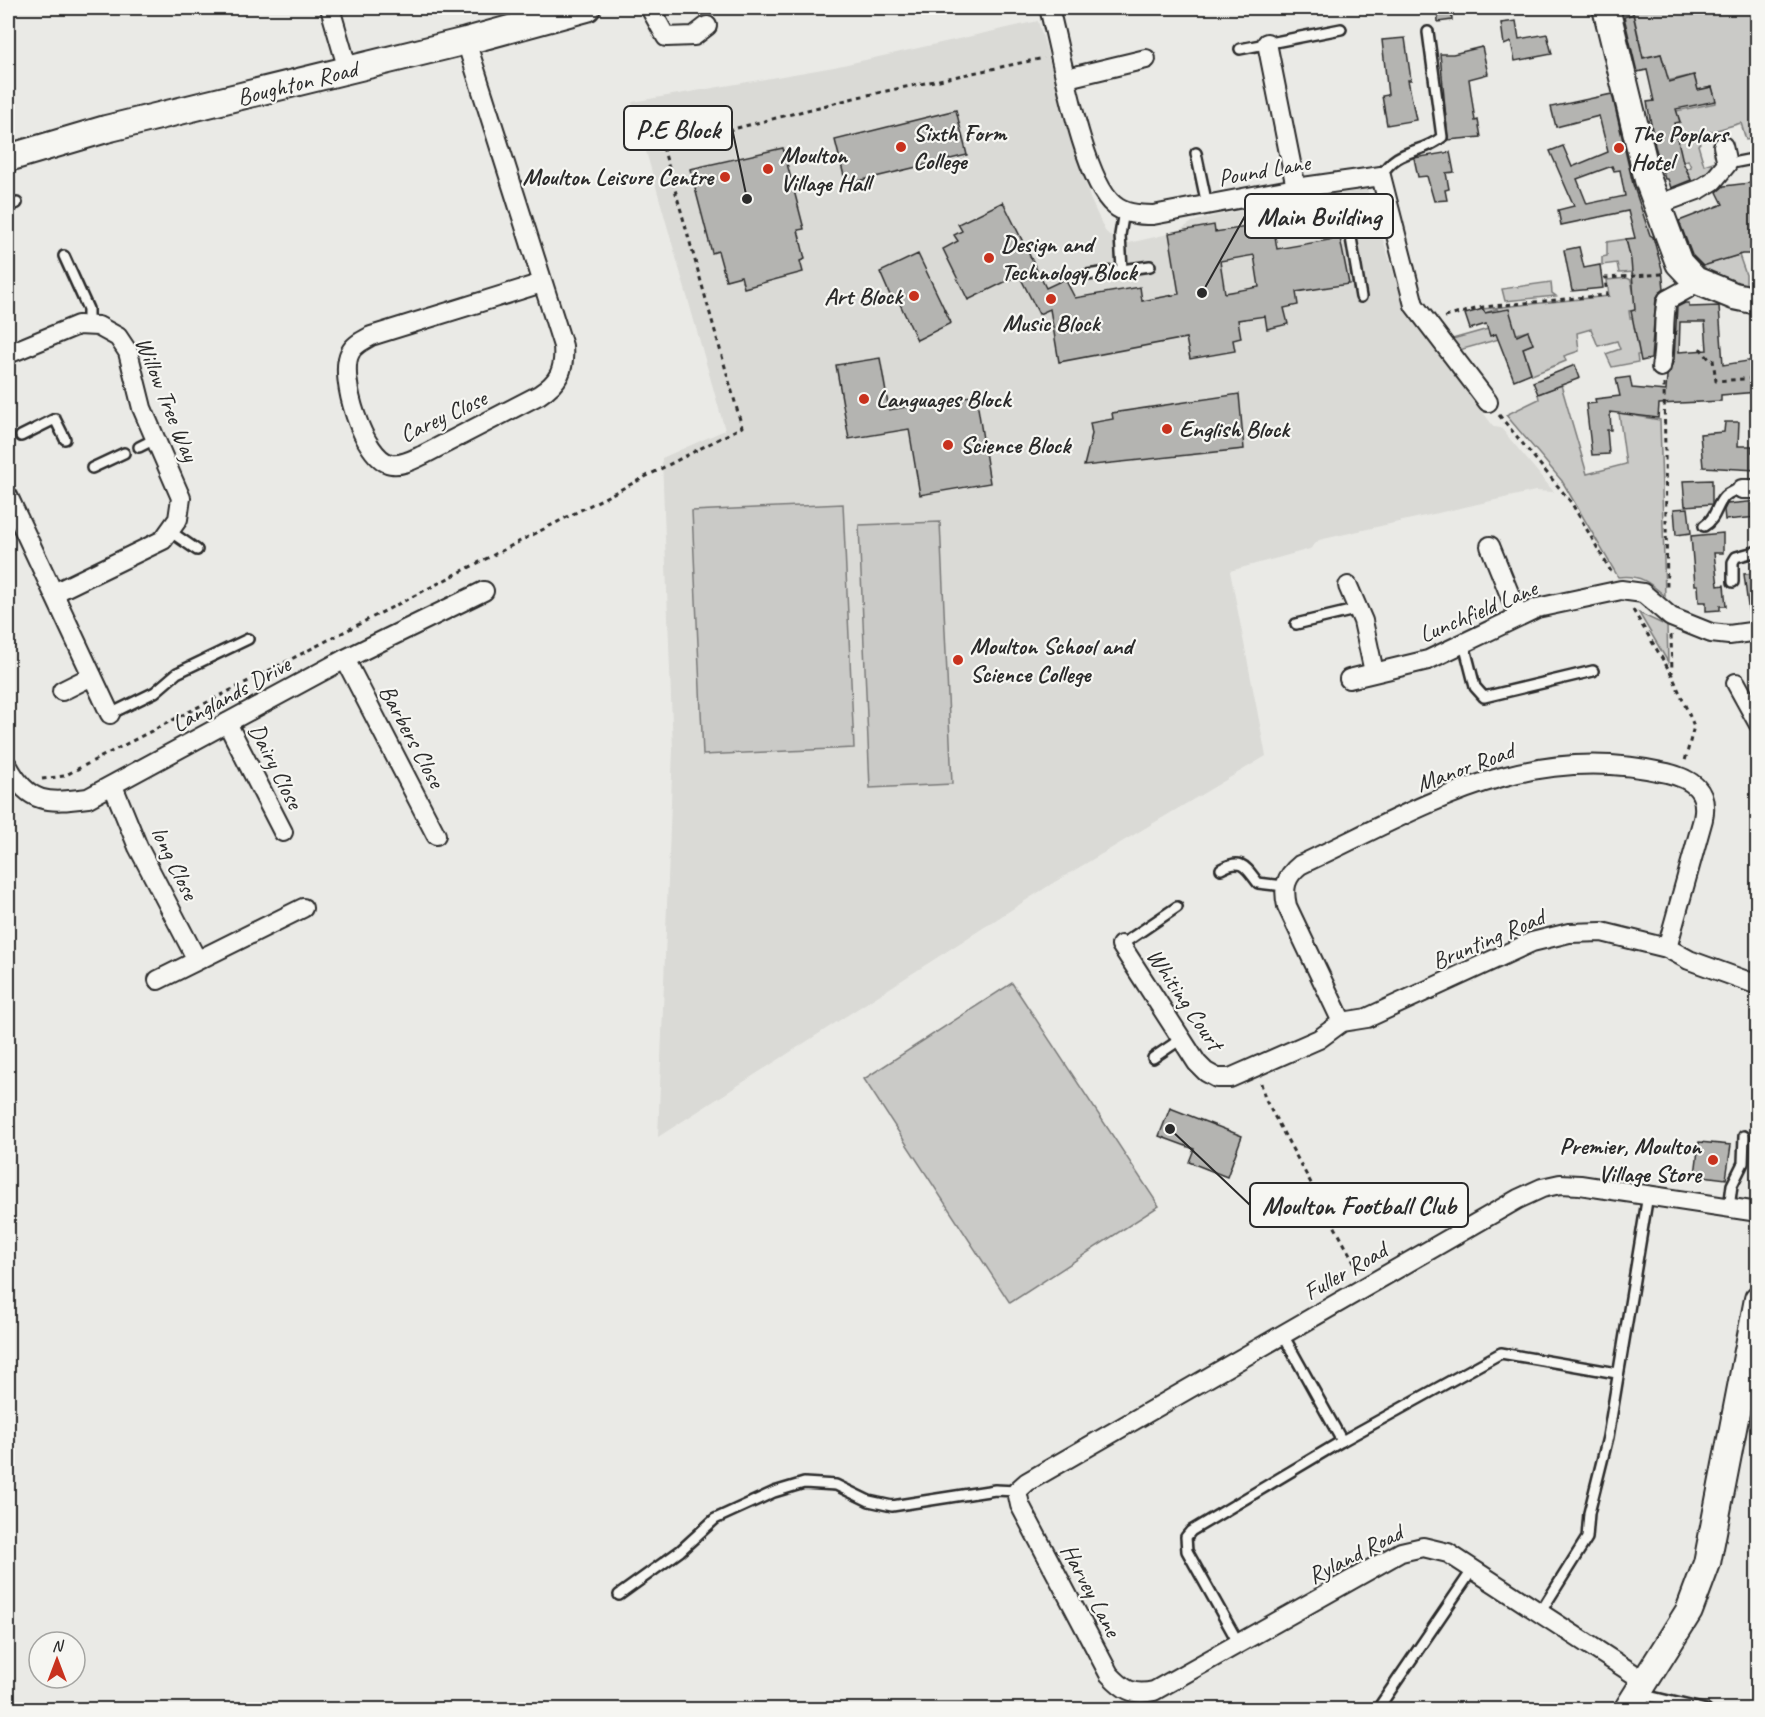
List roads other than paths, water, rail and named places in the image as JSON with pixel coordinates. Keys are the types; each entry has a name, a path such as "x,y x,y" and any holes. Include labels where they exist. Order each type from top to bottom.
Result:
{"street":[{"path":"330,8 348,70"},
{"name":"Boughton Road","path":"8,158 106,129 466,41 587,8"},
{"path":"650,8 666,37 694,36 707,26"},
{"path":"1049,8 1094,179 1108,200 1124,211"},
{"path":"1606,8 1634,128 1670,243 1691,276 1734,296 1758,301"},
{"name":"Carey Close","path":"466,41 564,353 563,369 552,387 406,462 391,464 370,450 363,436 347,380 346,364 350,353 358,343 371,336 542,284"},
{"path":"1267,44 1300,188"},
{"path":"1067,78 1146,59"},
{"path":"1657,205 1700,189 1713,181 1728,164 1723,146"},
{"path":"1381,176 1414,305 1488,402"},
{"name":"Pound Lane","path":"1124,211 1153,216 1300,188 1381,176"},
{"path":"1661,367 1665,349 1664,312 1667,300 1687,289 1691,276"},
{"path":"8,354 65,329 88,325"},
{"name":"Willow Tree Way","path":"88,325 109,331 124,344 147,443 181,498 180,514 171,532"},
{"path":"8,496 110,714"},
{"path":"54,593 156,544 171,532"},
{"path":"1490,546 1518,615"},
{"path":"1348,586 1359,609 1374,672"},
{"name":"Lunchfield Lane","path":"1349,679 1428,660 1518,615 1621,590 1643,593 1671,617 1711,633 1729,635 1758,631"},
{"name":"Langlands Drive","path":"10,779 32,796 52,802 88,798 345,659 484,591"},
{"name":"Barbers Close","path":"345,659 436,835"},
{"path":"62,691 92,676"},
{"path":"1736,683 1758,723"},
{"name":"Dairy Close","path":"227,723 283,832"},
{"name":"Manor Road","path":"1284,886 1292,871 1300,865 1441,799 1510,773 1559,764 1651,769 1692,780 1700,789 1705,809 1667,948"},
{"name":"long Close","path":"113,786 138,847 197,960"},
{"path":"1284,886 1287,906 1342,1022"},
{"path":"158,980 303,908"},
{"name":"Brunting Road","path":"1342,1022 1367,1018 1532,942 1579,932 1602,932 1667,948 1689,960 1758,985"},
{"name":"Whiting Court","path":"1120,945 1197,1063 1217,1078 1230,1078 1257,1068 1319,1039 1342,1022"},
{"name":"Fuller Road","path":"1017,1491 1027,1482 1542,1188 1560,1184 1580,1185 1758,1212"},
{"path":"1637,1695 1689,1611 1707,1563 1749,1398 1758,1299"},
{"name":"Harvey Lane","path":"1017,1491 1020,1505 1109,1674 1125,1691 1140,1702"},
{"name":"Ryland Road","path":"1140,1702 1154,1691 1401,1552 1423,1547 1435,1548 1473,1569 1540,1613 1637,1695"}],"lane":[{"path":"1240,48 1341,29"},
{"path":"1381,176 1389,163 1397,157 1442,137 1428,32"},
{"path":"1196,153 1207,205"},
{"path":"1728,164 1758,158"},
{"path":"1300,188 1309,214"},
{"path":"8,207 17,202"},
{"path":"1293,217 1346,208 1361,297"},
{"path":"1122,270 1120,235 1124,211"},
{"path":"64,256 88,309 88,325"},
{"path":"1087,275 1150,266"},
{"path":"21,435 55,419 65,439"},
{"path":"93,468 124,453"},
{"path":"1704,526 1710,522 1720,500 1732,490 1750,489"},
{"path":"171,532 197,550"},
{"path":"1733,582 1733,562 1736,557 1758,552"},
{"path":"1296,624 1359,609"},
{"path":"110,714 155,692 177,673 248,639"},
{"path":"1464,644 1475,687 1484,697 1593,671"},
{"path":"1221,869 1233,862 1240,864 1258,883 1284,886"},
{"path":"1120,945 1177,907"},
{"path":"1152,1058 1181,1039"},
{"path":"1729,1208 1732,1185 1743,1163 1744,1136"},
{"path":"1540,1613 1587,1538 1589,1513 1608,1437 1648,1195"},
{"path":"1283,1335 1342,1441"},
{"path":"1239,1644 1187,1551 1186,1537 1199,1525 1342,1441 1501,1353 1617,1373"},
{"path":"619,1595 680,1551 715,1519 774,1492 804,1483 836,1485 869,1502 892,1506 995,1490 1017,1491"},
{"path":"1377,1710 1473,1569"},
{"path":"1637,1695 1706,1710"}],"place":[{"name":"Sixth Form College","path":"901,147"},
{"name":"The Poplars Hotel","path":"1619,148"},
{"name":"Moulton Village Hall","path":"768,169"},
{"name":"Moulton Leisure Centre","path":"725,177"},
{"name":"P.E Block","path":"747,199"},
{"name":"Design and Technology Block","path":"989,258"},
{"name":"Main Building","path":"1202,293"},
{"name":"Art Block","path":"914,296"},
{"name":"Music Block","path":"1051,299"},
{"name":"Languages Block","path":"864,399"},
{"name":"English Block","path":"1167,429"},
{"name":"Science Block","path":"948,445"},
{"name":"Moulton School and Science College","path":"958,660"},
{"name":"Moulton Football Club","path":"1170,1129"},
{"name":"Premier, Moulton Village Store","path":"1713,1160"}]}
